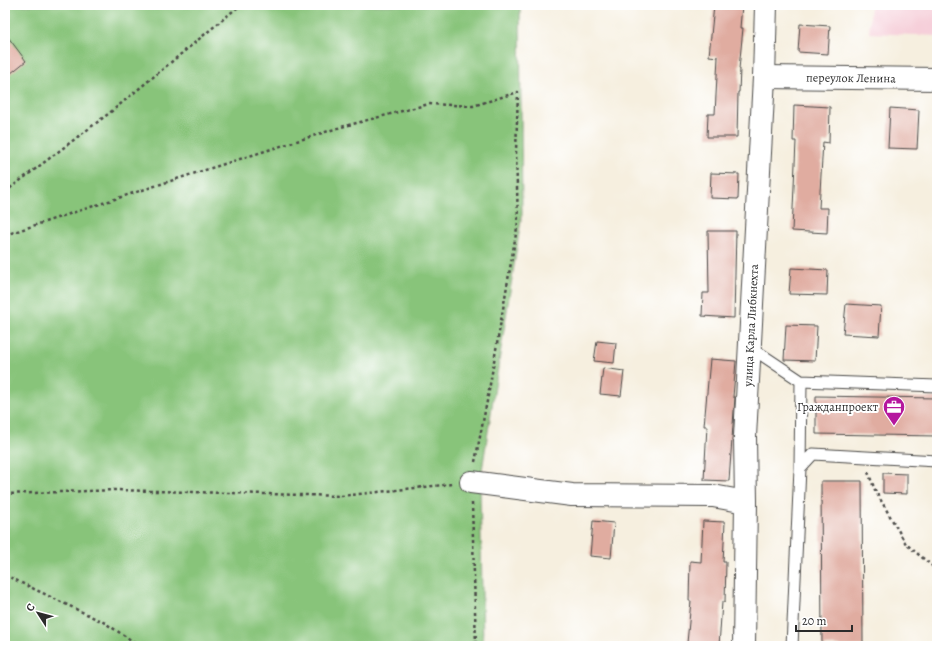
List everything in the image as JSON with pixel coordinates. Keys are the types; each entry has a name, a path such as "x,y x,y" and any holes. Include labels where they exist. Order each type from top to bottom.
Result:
{"street":[{"name":"улица Карла Либкнехта","path":"745,646 745,436 764,76 766,5"},
{"name":"переулок Ленина","path":"764,76 937,79"},
{"path":"471,482 572,495 713,496 746,502"}],"lane":[{"path":"750,347 801,381 937,386"},
{"path":"792,646 800,468 801,381"},
{"path":"800,468 813,454 937,462"}],"path":[{"path":"5,192 112,111 233,10 241,5"},
{"path":"5,235 341,127 429,104 473,106 518,92 516,151 518,222 488,396 471,482 476,646"},
{"path":"863,457 875,490 906,544 937,570"},
{"path":"5,494 116,490 341,496 471,482"},
{"path":"5,575 105,623 140,646"}],"shaded area":[{"path":"871,5 937,5 937,36 869,33"}],"green space":[{"path":"7,5 520,5 522,214 480,483 483,646 5,646 5,7"}],"building":[{"path":"714,5 742,5 740,28 743,28 739,69 737,137 707,137 708,114 715,114 718,57 709,56"},
{"path":"800,24 830,26 828,54 798,52"},
{"path":"5,33 26,61 5,78"},
{"path":"794,105 830,107 829,143 823,142 819,208 828,208 827,233 792,231 796,141 793,141"},
{"path":"890,108 919,110 917,149 888,148"},
{"path":"711,173 739,174 738,199 710,198"},
{"path":"708,231 736,231 734,318 702,316 703,293 709,293"},
{"path":"791,268 828,270 827,295 789,294"},
{"path":"846,304 881,306 879,336 843,334"},
{"path":"786,325 817,326 815,361 784,360"},
{"path":"597,341 616,343 614,363 594,361"},
{"path":"710,359 736,361 729,481 704,480 707,426 704,426"},
{"path":"603,368 624,371 621,396 600,394"},
{"path":"816,396 937,398 937,436 816,434"},
{"path":"883,473 907,474 907,494 883,493"},
{"path":"821,481 862,481 863,646 822,646"},
{"path":"593,521 614,523 611,558 590,556"},
{"path":"703,521 725,522 723,562 726,562 725,602 722,602 719,646 687,643 691,601 689,601 690,561 701,562"}],"place":[{"name":"Гражданпроект","path":"894,426"}]}
